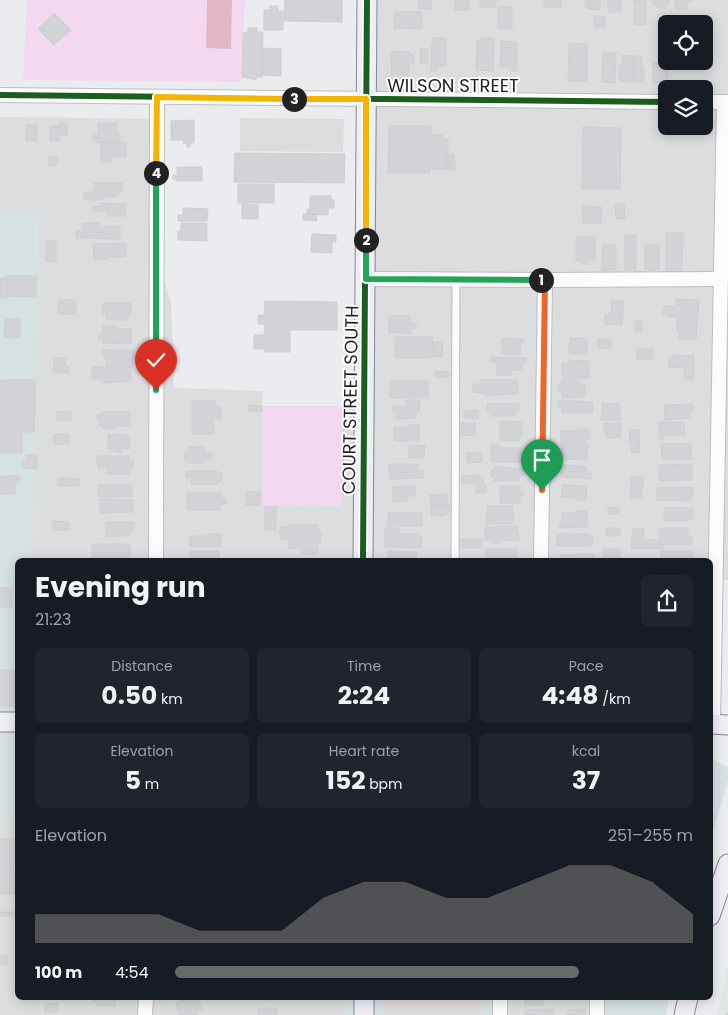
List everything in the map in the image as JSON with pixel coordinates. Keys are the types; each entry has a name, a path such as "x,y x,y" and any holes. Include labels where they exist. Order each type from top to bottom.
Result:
{"street":[{"name":"COURT STREET SOUTH","path":"364,558 367,0"},
{"name":"WILSON STREET","path":"0,95 658,102"},
{"path":"156,558 157,97"},
{"path":"713,102 726,102 721,278 717,725"},
{"path":"366,279 545,280 721,278"},
{"path":"542,558 545,280"},
{"path":"0,722 15,722"},
{"path":"713,907 728,864"},
{"path":"146,1000 146,1015"},
{"path":"364,1000 364,1015"},
{"path":"500,1000 500,1015"},
{"path":"597,1000 597,1015"},
{"path":"684,1015 688,1000"}],"lane":[{"path":"455,558 456,280"}],"shaded area":[{"path":"27,0 245,0 241,82 23,80"},
{"path":"207,0 232,0 231,49 206,48"},
{"path":"372,0 728,0 728,580 713,580 713,558 32,558 37,212 0,212 0,117 164,119 163,276 171,303 174,388 263,391 262,406 372,406"},
{"path":"240,118 344,119 343,152 240,151"},
{"path":"0,212 37,212 32,558 15,558 15,817 0,817"},
{"path":"261,407 341,407 341,506 261,505"},
{"path":"268,552 339,554 339,558 268,558"},
{"path":"713,760 728,767 728,780 713,832"},
{"path":"0,817 15,817 15,1000 345,1000 345,1015 0,1015"},
{"path":"728,964 728,1015 717,1015"},
{"path":"345,1000 493,1000 493,1015 345,1015"},
{"path":"382,1000 481,1000 481,1015 382,1015"},
{"path":"493,1000 597,1000 597,1015 493,1015"},
{"path":"597,1000 669,1000 666,1015 597,1015"}],"building":[{"path":"285,0 342,0 342,22 284,21"},
{"path":"419,0 431,0 431,9 418,9"},
{"path":"455,0 469,0 469,10 455,10"},
{"path":"480,0 496,0 496,7 480,8"},
{"path":"544,0 561,0 561,8 544,7"},
{"path":"585,0 600,0 600,10 586,8"},
{"path":"608,0 621,0 621,12 608,12"},
{"path":"631,0 646,0 646,25 634,25 634,1"},
{"path":"652,0 669,0 669,5 665,5 665,8 658,8 657,5 652,5"},
{"path":"675,0 692,0 688,1 687,9 675,8"},
{"path":"270,6 278,6 278,11 283,11 283,30 264,30 264,10 270,10"},
{"path":"498,7 512,7 512,29 498,29"},
{"path":"394,12 422,12 422,29 394,28"},
{"path":"54,13 71,30 54,45 38,29"},
{"path":"594,16 605,16 605,28 594,28"},
{"path":"248,28 257,28 257,32 263,32 262,77 256,77 256,80 242,77 243,33 248,32"},
{"path":"432,38 446,38 446,66 438,66 438,71 431,71"},
{"path":"481,38 494,39 493,71 476,70 477,41 481,41"},
{"path":"501,41 517,42 517,71 511,71 511,68 500,67"},
{"path":"569,44 587,44 587,81 568,81"},
{"path":"263,48 281,49 281,76 262,75"},
{"path":"420,49 428,49 428,63 420,63"},
{"path":"391,51 414,54 414,63 409,63 408,82 392,82"},
{"path":"603,52 616,53 615,83 602,82"},
{"path":"622,55 633,56 633,82 619,81 619,65 622,66"},
{"path":"633,56 641,56 641,66 644,66 644,82 633,82"},
{"path":"653,63 658,63 658,70 668,70 668,80 658,80 658,83 652,83"},
{"path":"194,120 194,143 190,143 190,147 187,147 187,143 183,143 183,140 171,140 171,121"},
{"path":"59,122 67,122 67,135 60,135 60,141 50,141 50,126 59,126"},
{"path":"98,123 117,123 117,134 120,134 120,143 93,142 93,134 98,134"},
{"path":"37,124 37,141 26,141 26,125"},
{"path":"389,126 431,126 430,173 388,173"},
{"path":"583,127 621,128 620,189 582,189"},
{"path":"432,135 442,135 443,139 448,139 448,169 432,169"},
{"path":"126,143 126,157 112,157 112,162 101,162 101,144"},
{"path":"235,153 345,154 344,183 234,182"},
{"path":"447,154 454,155 455,170 448,170"},
{"path":"49,157 57,157 57,165 49,166"},
{"path":"177,167 202,167 202,181 176,181 176,179 173,179 173,175 177,175"},
{"path":"94,183 122,183 122,192 119,192 118,197 103,197 103,200 84,200 84,192 94,192"},
{"path":"238,184 274,184 274,203 238,203"},
{"path":"310,196 331,196 331,200 334,200 334,208 328,208 328,215 307,214 307,209 310,209"},
{"path":"100,203 126,204 125,216 107,216 107,212 93,211 93,206 100,206"},
{"path":"242,204 258,205 258,219 242,219"},
{"path":"615,204 624,204 625,218 616,219"},
{"path":"583,206 601,207 601,223 583,223"},
{"path":"183,208 208,209 207,221 178,221 178,215 183,215"},
{"path":"303,214 316,215 317,221 303,220"},
{"path":"82,223 100,223 100,227 120,226 120,239 76,238 76,231 82,231"},
{"path":"181,223 207,223 207,241 178,240 178,231 181,231"},
{"path":"666,233 683,233 682,274 666,273"},
{"path":"312,234 336,235 336,242 332,242 332,253 311,252"},
{"path":"625,235 636,235 636,270 625,270"},
{"path":"576,237 595,237 595,260 588,260 588,264 576,261"},
{"path":"46,241 56,241 56,262 46,262"},
{"path":"93,244 126,244 126,257 108,257 108,259 94,260"},
{"path":"603,245 616,245 616,270 609,269 609,272 603,272 601,270"},
{"path":"645,245 659,245 659,270 645,270"},
{"path":"7,276 36,276 36,297 7,296"},
{"path":"0,278 7,278 7,298 0,298"},
{"path":"676,299 699,300 698,318 667,317 667,315 663,315 663,306 676,306"},
{"path":"58,300 76,300 76,314 58,314"},
{"path":"612,300 624,301 622,325 604,324 605,314 611,314"},
{"path":"265,301 337,302 337,330 290,330 290,352 265,352 265,349 254,349 254,335 264,335 265,324 258,324 258,315 264,315"},
{"path":"131,303 131,314 128,314 128,320 106,320 106,314 103,314 103,304"},
{"path":"388,316 410,316 410,323 416,323 416,328 411,328 411,334 389,332"},
{"path":"5,319 20,319 20,338 4,338"},
{"path":"677,319 697,319 696,340 679,339"},
{"path":"635,321 642,321 642,332 635,332"},
{"path":"103,326 116,326 116,329 131,329 131,344 103,343 103,339 99,339 99,335 103,335"},
{"path":"395,337 433,337 432,358 395,358"},
{"path":"502,338 524,339 523,343 521,343 520,355 502,354"},
{"path":"570,338 587,338 587,354 570,354 568,343 570,343"},
{"path":"598,339 611,339 611,348 598,348"},
{"path":"433,342 443,342 442,357 432,356"},
{"path":"637,349 653,349 653,359 637,359"},
{"path":"103,350 134,350 132,366 106,366 106,357 103,356"},
{"path":"672,355 694,356 694,380 684,380 684,368 669,367 669,358 672,358"},
{"path":"491,357 526,358 526,364 522,364 522,370 512,370 512,375 497,375 497,362 491,362"},
{"path":"54,358 66,358 65,366 69,367 69,373 53,373"},
{"path":"569,360 589,361 589,378 562,378 562,363 569,363"},
{"path":"92,367 131,367 131,381 103,383 103,380 92,379"},
{"path":"449,371 449,377 435,377 435,372"},
{"path":"0,380 35,380 35,404 0,404"},
{"path":"480,380 518,380 518,393 486,396 486,394 473,392 473,384 480,384"},
{"path":"561,380 580,380 580,385 585,385 585,397 562,398 562,391 558,391 558,385 561,385"},
{"path":"390,381 428,381 428,398 390,398"},
{"path":"406,400 420,400 419,411 416,411 416,418 396,419 396,413 393,413 393,406 406,406"},
{"path":"558,400 592,402 593,413 562,413 562,407 558,407"},
{"path":"192,401 215,401 215,407 221,407 221,419 214,419 214,434 192,434"},
{"path":"603,403 620,404 620,420 601,420"},
{"path":"0,404 35,404 34,432 0,432"},
{"path":"487,404 519,404 519,411 515,411 515,416 491,416 491,413 487,413"},
{"path":"692,404 693,412 690,412 690,418 665,420 664,405"},
{"path":"248,405 262,406 262,412 248,411"},
{"path":"478,410 478,419 464,418 464,411"},
{"path":"56,412 71,412 71,420 56,420"},
{"path":"103,412 130,412 130,426 114,426 114,429 103,429 103,426 99,426 97,415 103,415"},
{"path":"500,421 522,422 522,436 519,435 519,441 500,440"},
{"path":"659,422 684,422 685,435 664,435 664,439 659,439"},
{"path":"459,423 475,423 475,435 460,436"},
{"path":"604,423 621,423 620,438 607,438 607,433 604,433"},
{"path":"419,424 419,441 394,441 394,427 409,427 409,425"},
{"path":"577,428 587,428 587,431 590,431 590,439 586,439 586,443 561,443 561,431 577,431"},
{"path":"630,429 640,430 639,453 631,452 631,445 629,444"},
{"path":"0,432 9,432 8,453 0,453"},
{"path":"8,434 22,434 22,453 8,453"},
{"path":"54,434 69,434 69,444 54,444"},
{"path":"108,434 129,435 129,449 121,449 121,452 114,452 114,449 108,449"},
{"path":"562,444 588,445 587,460 562,459"},
{"path":"661,444 691,444 692,459 662,459"},
{"path":"409,445 425,446 424,458 409,458"},
{"path":"491,445 500,445 500,448 521,448 521,462 491,462"},
{"path":"188,447 205,447 205,453 212,452 212,460 205,460 205,463 186,463 184,454 188,454"},
{"path":"466,453 481,453 482,462 467,463"},
{"path":"26,455 37,455 37,469 23,468 23,461 26,461"},
{"path":"96,456 129,456 129,461 133,461 133,469 129,469 129,474 107,474 107,468 98,468"},
{"path":"389,464 418,464 418,471 423,471 423,478 390,479"},
{"path":"692,464 692,480 659,481 659,465"},
{"path":"562,465 586,466 586,473 591,473 591,479 561,477"},
{"path":"494,466 523,469 522,476 519,476 519,481 494,481 495,477 491,477 491,470 494,470"},
{"path":"186,471 217,471 217,473 222,473 222,482 217,482 217,484 191,484 191,478 186,478"},
{"path":"479,475 479,478 483,478 483,483 462,484 462,476"},
{"path":"0,476 20,476 20,482 16,482 15,494 0,494"},
{"path":"631,477 643,477 643,485 631,485"},
{"path":"58,478 79,479 79,486 58,486"},
{"path":"98,485 132,486 132,497 98,497"},
{"path":"476,485 486,485 486,493 476,493"},
{"path":"562,485 587,486 586,500 561,497"},
{"path":"415,486 416,496 407,496 408,501 393,502 393,487"},
{"path":"500,486 520,486 523,496 520,496 520,503 500,503"},
{"path":"631,486 642,487 641,498 630,497"},
{"path":"657,488 693,488 693,497 690,497 690,501 657,500"},
{"path":"246,492 261,492 261,505 246,505"},
{"path":"187,493 221,493 221,498 225,498 226,504 221,504 220,510 187,510"},
{"path":"447,494 448,505 431,505 430,495"},
{"path":"100,499 133,500 133,512 100,513"},
{"path":"431,505 449,505 450,512 446,512 446,515 431,516"},
{"path":"487,506 513,506 513,524 487,524"},
{"path":"265,507 276,507 276,530 265,530"},
{"path":"608,507 619,508 618,514 608,514"},
{"path":"664,508 693,508 693,519 687,519 687,521 664,521"},
{"path":"577,511 587,511 587,527 559,528 559,522 563,522 562,513 577,513"},
{"path":"388,513 422,513 422,526 388,526"},
{"path":"53,521 69,522 69,530 53,530"},
{"path":"106,522 134,522 134,530 130,529 130,535 106,537"},
{"path":"289,525 318,525 318,531 321,531 321,542 318,543 318,554 302,554 302,549 289,548 289,539 280,539 280,527 289,527"},
{"path":"518,526 520,540 500,540 500,543 491,543 491,540 485,540 485,527"},
{"path":"385,528 399,528 399,534 418,534 417,536 422,537 421,548 384,547"},
{"path":"606,528 620,528 620,536 606,536"},
{"path":"688,528 688,536 692,536 692,544 660,545 659,529"},
{"path":"633,529 644,529 644,540 659,540 660,545 664,545 664,549 631,548"},
{"path":"208,534 221,534 221,547 190,547 189,536 208,536"},
{"path":"557,534 590,534 590,537 593,537 592,546 557,546"},
{"path":"459,539 482,539 482,548 458,548"},
{"path":"92,544 130,544 130,558 92,558"},
{"path":"486,549 517,549 517,558 486,558"},
{"path":"603,549 620,549 620,558 603,558"},
{"path":"190,551 219,551 219,558 190,558"},
{"path":"388,551 417,552 416,558 388,558"},
{"path":"661,551 693,551 693,558 661,558"},
{"path":"594,554 595,558 560,558 560,555"},
{"path":"0,588 12,588 12,607 0,607"},
{"path":"0,670 13,670 13,706 0,706"},
{"path":"13,670 15,670 15,706 13,706"},
{"path":"0,839 15,839 15,871 0,870"},
{"path":"0,872 15,872 15,894 0,894"},
{"path":"0,912 14,912 14,916 0,916"},
{"path":"0,955 7,955 7,965 0,965"},
{"path":"94,1000 115,1000 116,1006 97,1006 97,1001 94,1002"},
{"path":"179,1000 197,1000 197,1002 200,1002 201,1010 196,1010 197,1015 179,1015 179,1010 176,1010 176,1003 179,1003"},
{"path":"525,1000 544,1000 544,1005 525,1005"},
{"path":"58,1003 58,1012 45,1013 45,1004"},
{"path":"258,1008 277,1008 277,1015 258,1015"},
{"path":"554,1009 554,1015 525,1015 525,1010"},
{"path":"586,1009 586,1015 567,1015 567,1010"}],"cycle path":[{"path":"363,558 367,0"},
{"path":"0,95 658,102"}],"route":[{"path":"156,390 157,97 366,99 366,279 545,280 542,490"}]}
